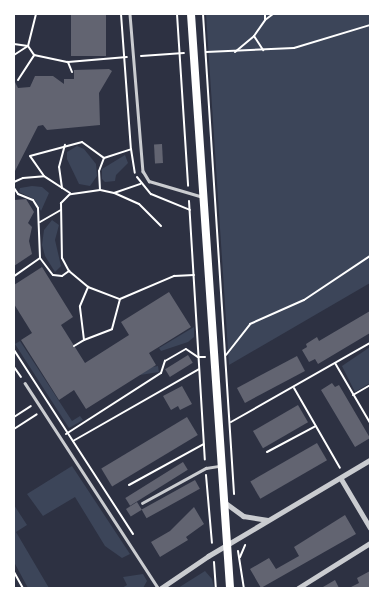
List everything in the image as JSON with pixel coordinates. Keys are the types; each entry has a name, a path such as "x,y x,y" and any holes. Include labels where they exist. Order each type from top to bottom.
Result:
{"main road":[{"path":"190,14 225,545 230,588"}],"street":[{"path":"159,588 225,545 370,460"},
{"path":"341,478 370,528"},
{"path":"222,500 243,516 269,520"},
{"path":"298,588 370,543"}],"lane":[{"path":"130,14 135,56 143,171 149,181 203,197"},
{"path":"25,383 159,588"},
{"path":"142,503 206,468 220,466"}],"path":[{"path":"14,55 28,46 36,14"},
{"path":"177,14 210,536"},
{"path":"203,14 235,491"},
{"path":"265,14 265,20"},
{"path":"234,52 254,36 265,20 273,14"},
{"path":"206,52 264,51 325,41 370,25"},
{"path":"254,36 264,51"},
{"path":"14,44 28,46 34,55 68,62 179,53"},
{"path":"18,80 34,55"},
{"path":"68,62 72,72"},
{"path":"70,194 44,176 30,156 65,145 82,142 104,158"},
{"path":"62,188 59,167 65,145"},
{"path":"104,158 131,149"},
{"path":"100,190 99,171 104,158"},
{"path":"14,182 23,178 44,176"},
{"path":"114,193 140,184"},
{"path":"14,188 18,194 33,200 38,208 40,258 52,275 62,276 69,271"},
{"path":"161,226 139,204 114,193 100,190 70,194 61,203 60,245 69,271 88,287 120,299 174,276 194,275"},
{"path":"40,222 61,210"},
{"path":"226,355 250,324 304,300 370,256"},
{"path":"14,276 40,258"},
{"path":"84,340 80,306 88,287"},
{"path":"74,346 112,329 120,299"},
{"path":"230,422 294,388 370,343"},
{"path":"14,350 137,540"},
{"path":"61,437 161,373 166,361 186,350 198,357"},
{"path":"335,363 370,423"},
{"path":"14,367 25,383"},
{"path":"73,441 199,369"},
{"path":"354,395 370,385"},
{"path":"294,388 340,467 341,478"},
{"path":"14,417 37,402"},
{"path":"14,430 43,411"},
{"path":"267,452 316,426"},
{"path":"128,485 204,444"},
{"path":"244,588 240,554 248,543"},
{"path":"14,572 23,588"},
{"path":"214,573 216,588"}],"shaded area":[{"path":"206,14 370,14 370,283 229,365"},
{"path":"77,146 84,149 96,164 97,176 90,186 79,184 67,159 67,152"},
{"path":"125,155 128,163 116,175 115,181 105,182 102,179 102,169"},
{"path":"42,187 49,193 41,211 34,199 19,192 20,188"},
{"path":"52,220 59,225 55,240 61,266 55,272 45,256 42,245 44,230"},
{"path":"194,327 194,337 188,342 161,351 159,348"},
{"path":"20,341 72,421 80,416 83,420 69,428 15,344"},
{"path":"370,347 370,383 355,392 342,366"},
{"path":"158,366 159,372 98,382 97,376"},
{"path":"72,466 130,554 122,558 105,546 75,497 43,516 27,494"},
{"path":"14,505 27,525 16,532 49,588 28,588 14,562"},
{"path":"205,571 212,579 214,588 178,588"},
{"path":"143,574 147,581 143,588 122,588 127,585 123,577"}],"building":[{"path":"71,14 106,14 106,56 71,56"},
{"path":"109,69 112,71 99,93 100,125 47,130 43,125 38,126 14,173 14,80 18,88 30,87 35,76 53,76 64,84 64,79 74,79 74,70"},
{"path":"154,144 162,144 163,163 155,163"},
{"path":"26,199 34,212 28,223 32,227 29,241 32,254 14,266 14,200"},
{"path":"42,267 73,317 61,325 85,363 129,335 121,322 169,292 191,327 149,353 156,365 86,409 74,390 59,400 21,340 32,333 14,304 14,285"},
{"path":"370,311 370,333 318,364 315,359 309,362 302,350 307,347 306,344 317,337 319,341"},
{"path":"188,355 193,363 170,377 165,369"},
{"path":"297,356 305,371 245,403 237,388"},
{"path":"332,383 335,387 339,385 370,438 355,447 321,390"},
{"path":"182,386 192,404 180,410 178,406 171,410 163,396"},
{"path":"298,405 308,422 263,448 253,431"},
{"path":"187,417 198,435 112,487 101,469"},
{"path":"317,443 327,460 260,499 250,482"},
{"path":"183,462 188,470 130,506 125,498"},
{"path":"195,480 200,489 146,518 142,510"},
{"path":"137,502 142,510 131,517 126,509"},
{"path":"194,507 204,524 186,537 188,540 160,557 151,542 170,531"},
{"path":"345,515 356,534 261,588 250,569 269,558 276,569 299,556 294,547"},
{"path":"370,571 370,588 349,588 359,583 357,578"},
{"path":"335,580 339,588 323,587"}]}
